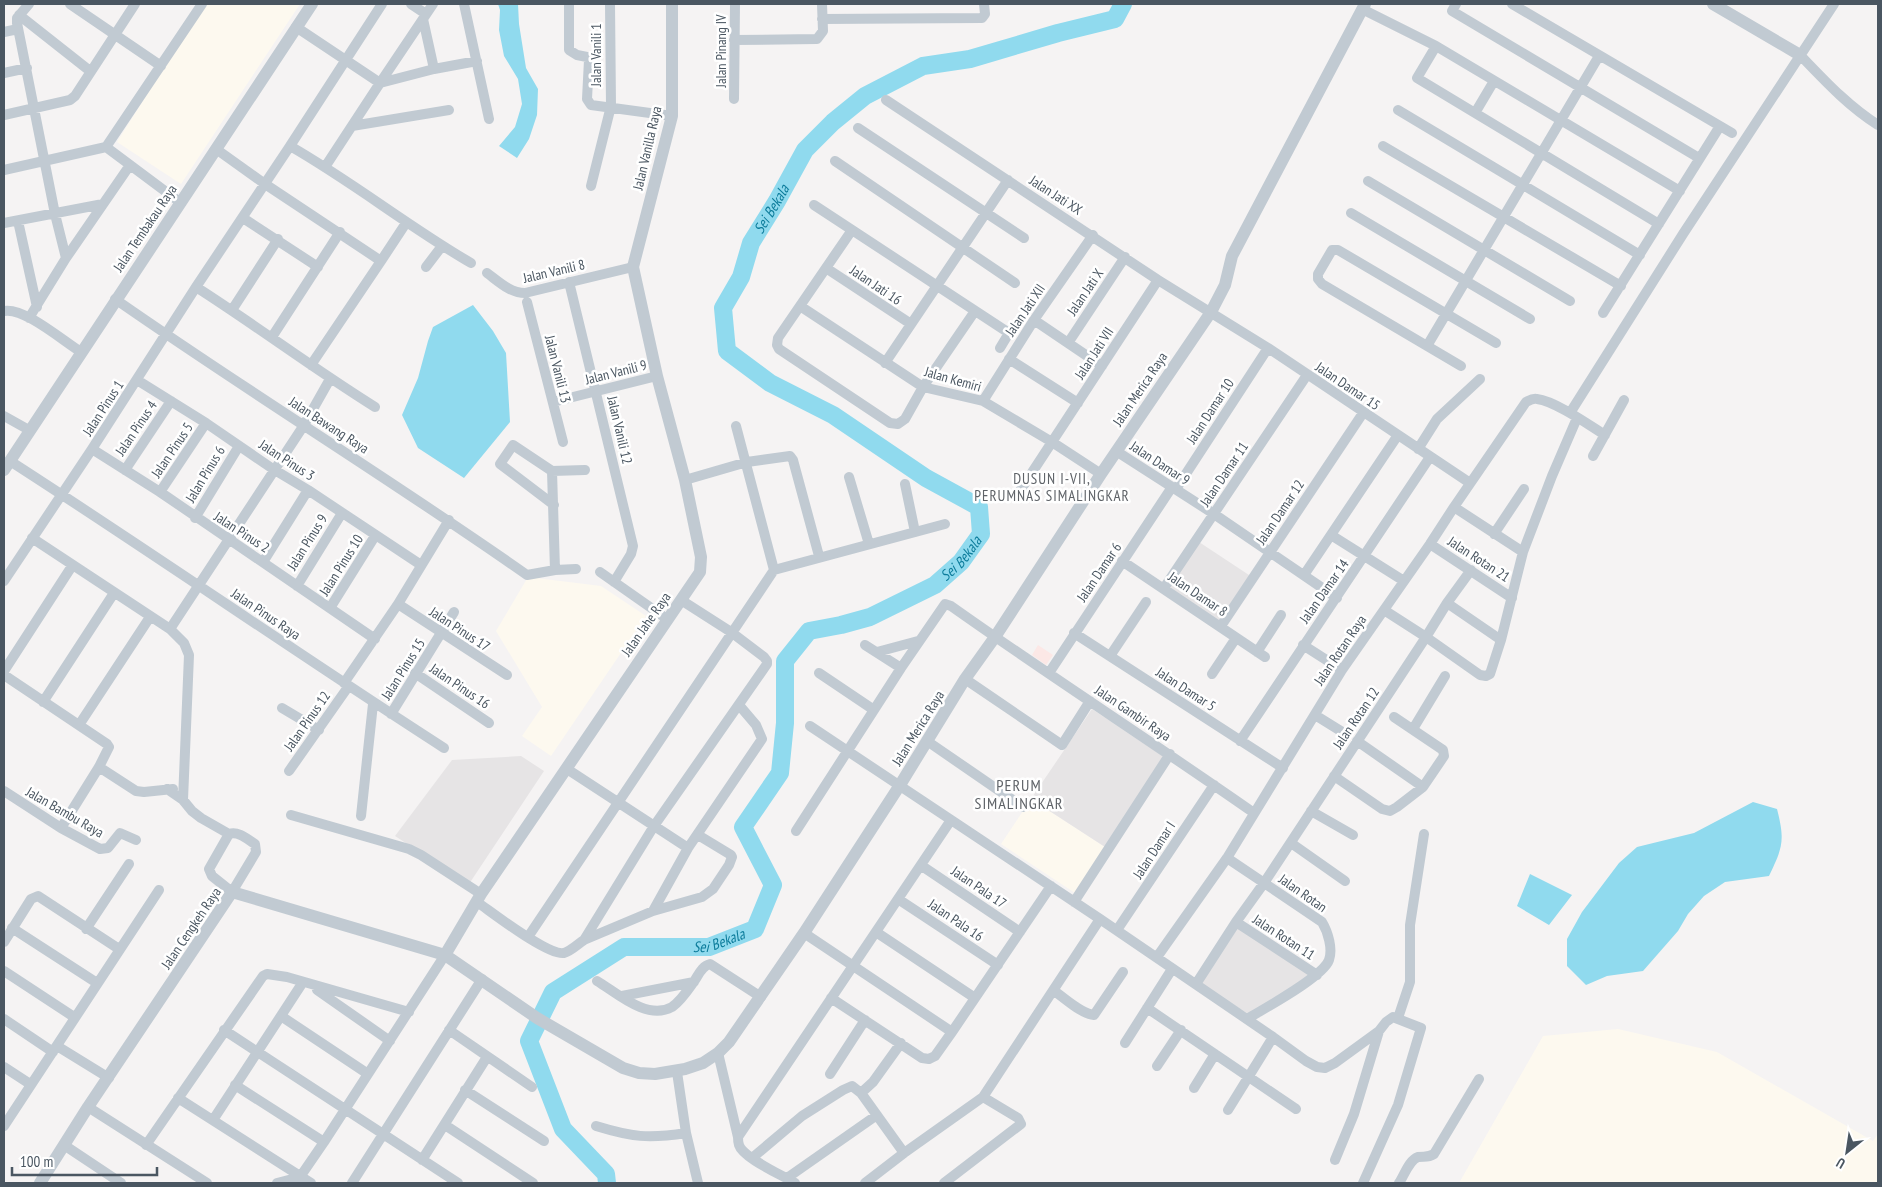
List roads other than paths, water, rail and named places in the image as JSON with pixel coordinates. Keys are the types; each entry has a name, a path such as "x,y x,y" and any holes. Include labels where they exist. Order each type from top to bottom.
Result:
{"street":[{"path":"29,4 19,15 17,20 18,29 35,108 44,162 66,258"},
{"path":"70,4 161,66"},
{"path":"4,115 70,100 75,96 135,4"},
{"path":"4,170 106,147 202,4"},
{"name":"Jalan Tembakau Raya","path":"7,466 312,4"},
{"name":"Jalan Pinus 1","path":"4,581 138,380 165,334 382,4"},
{"path":"411,4 424,16 434,69"},
{"path":"326,167 433,4"},
{"path":"464,4 489,119"},
{"path":"569,4 569,50 577,55 587,57 589,60 587,99 589,102 592,105 672,116"},
{"name":"Jalan Vanili 1","path":"591,186 610,106 610,4"},
{"name":"Jalan Vanilla Raya","path":"633,267 672,116 672,4"},
{"name":"Jalan Pinang IV","path":"734,99 735,4"},
{"path":"734,40 817,39 822,31 822,4"},
{"path":"822,19 982,18 985,14 984,4"},
{"path":"1456,4 1452,11 1700,158"},
{"path":"1512,4 1732,133"},
{"path":"1713,4 1800,55 1860,113 1878,125"},
{"path":"1384,610 1480,675 1486,676 1490,674 1501,640 1523,552 1573,415 1678,242 1834,4"},
{"path":"1364,6 1436,46 1680,191"},
{"name":"Jalan Merica Raya","path":"542,1022 623,1068 639,1073 676,1072 703,1063 718,1053 729,1042 804,933 1116,451 1211,312 1225,284 1232,256 1364,6"},
{"path":"19,15 90,71"},
{"path":"296,27 380,83 434,69 477,61"},
{"path":"4,32 18,29"},
{"path":"1436,46 1417,78 1660,224"},
{"path":"1427,346 1505,218 1599,56"},
{"path":"4,73 27,68"},
{"path":"1476,113 1494,81"},
{"name":"Jalan Jati XX","path":"886,100 1158,280 1211,312"},
{"path":"352,126 449,110"},
{"path":"1398,110 1640,254"},
{"path":"1603,313 1720,126"},
{"path":"858,128 1024,238"},
{"path":"290,146 326,167 406,223 471,263"},
{"path":"1384,146 1621,286"},
{"path":"106,147 181,203"},
{"path":"216,149 264,184 382,261"},
{"path":"835,161 1015,283"},
{"path":"29,318 37,308 66,258 130,165"},
{"path":"885,363 1008,180"},
{"path":"1368,181 1570,301"},
{"path":"4,223 102,204"},
{"path":"814,205 1009,333 1000,348"},
{"path":"1351,213 1530,319"},
{"path":"243,218 278,239 318,267"},
{"path":"18,221 37,308"},
{"path":"311,365 406,223"},
{"path":"852,230 778,338 777,345 779,350 890,423 898,424 905,419 923,387 975,311"},
{"path":"272,337 340,232"},
{"name":"Jalan Jati XII","path":"983,401 1034,320 1092,235"},
{"path":"232,310 278,239"},
{"path":"426,267 442,246"},
{"path":"1461,366 1322,284 1318,279 1318,274 1332,250 1338,250 1496,343"},
{"name":"Jalan Jati X","path":"1068,343 1125,257"},
{"name":"Jalan Vanili 8","path":"487,273 508,288 522,294 633,267"},
{"name":"Jalan Jahe Raya","path":"445,955 479,898 700,572 701,557 685,480 657,376 633,267"},
{"name":"Jalan Jati 16","path":"826,268 911,324"},
{"name":"Jalan Jati VII","path":"1016,497 1158,280"},
{"name":"Jalan Vanili 12","path":"569,282 633,546 631,554 614,582"},
{"path":"196,288 232,310 330,379 375,407"},
{"name":"Jalan Bawang Raya","path":"116,299 165,334 450,520 527,575 555,570"},
{"name":"Jalan Vanili 13","path":"527,302 563,442"},
{"name":"Jalan Kemiri","path":"800,306 923,387 983,401 1101,474"},
{"path":"4,311 16,311 81,352"},
{"name":"Jalan Damar 15","path":"1211,312 1470,483"},
{"path":"1034,320 1102,366"},
{"name":"Jalan Damar 10","path":"1174,488 1268,348"},
{"path":"1009,359 1078,404"},
{"name":"Jalan Damar 11","path":"1164,588 1307,375"},
{"name":"Jalan Vanili 9","path":"553,402 657,376"},
{"path":"170,629 304,425 330,379"},
{"path":"1418,449 1438,419 1480,379"},
{"name":"Jalan Pinus 3","path":"138,380 420,565"},
{"name":"Jalan Rotan Raya","path":"1157,958 1227,858 1342,670 1526,402 1535,398 1543,400 1573,415 1605,435"},
{"path":"1593,456 1624,400"},
{"name":"Jalan Pinus 4","path":"124,470 171,401"},
{"name":"Jalan Damar 12","path":"1221,626 1363,413"},
{"path":"4,416 29,430"},
{"name":"Jalan Pinus 5","path":"160,492 206,423"},
{"path":"736,426 774,570"},
{"path":"1304,575 1398,435"},
{"path":"554,505 500,464 512,445 552,471 586,470"},
{"name":"Jalan Pinus 6","path":"195,518 239,446"},
{"name":"Jalan Pinus 2","path":"92,449 160,492 195,518 263,562 374,639"},
{"name":"Jalan Damar 9","path":"1116,451 1270,552"},
{"path":"685,480 747,462 790,456 793,460 819,556"},
{"name":"Jalan Damar 14","path":"1240,741 1430,457"},
{"name":"Jalan Pinus Raya","path":"7,466 61,494 374,704 444,748"},
{"path":"552,471 555,570 576,569"},
{"path":"848,478 868,544"},
{"path":"905,484 915,532"},
{"name":"Jalan Damar 6","path":"1049,673 1122,561 1174,488"},
{"path":"1494,534 1524,489"},
{"path":"263,562 308,490"},
{"path":"1454,507 1523,552"},
{"name":"Jalan Pinus 9","path":"297,586 342,513"},
{"path":"346,685 450,520"},
{"path":"528,937 774,570 819,556 945,524"},
{"path":"1331,535 1404,582"},
{"name":"Jalan Pinus 10","path":"330,608 375,536"},
{"path":"32,538 170,629 184,643 189,655 183,800"},
{"name":"Jalan Rotan 21","path":"1430,544 1512,598"},
{"path":"1270,552 1337,598"},
{"name":"Jalan Damar 8","path":"1122,561 1261,654 1282,615"},
{"path":"61,828 100,766 109,747 4,673 72,566"},
{"name":"Jalan Rotan 12","path":"1196,984 1291,843 1447,602 1472,570"},
{"path":"600,572 668,619"},
{"path":"43,702 114,593"},
{"path":"584,940 654,826 739,705 767,661 731,632 681,600"},
{"path":"1110,656 1146,602"},
{"path":"1447,602 1501,640"},
{"name":"Jalan Pinus 17","path":"398,604 507,676"},
{"name":"Jalan Gambir Raya","path":"918,641 941,607 945,604 951,606 1254,813"},
{"name":"Jalan Pinus 15","path":"391,714 454,612"},
{"path":"79,725 150,617"},
{"name":"Jalan Damar 5","path":"1074,633 1283,768"},
{"path":"1212,674 1236,638"},
{"path":"876,652 918,641"},
{"path":"796,831 846,750 918,641"},
{"path":"865,644 901,668"},
{"path":"1303,645 1342,670"},
{"name":"Jalan Pinus 16","path":"415,673 489,723"},
{"path":"819,673 874,710"},
{"path":"1413,729 1445,676"},
{"path":"966,680 1062,745 1090,701"},
{"name":"Jalan Pinus 12","path":"289,771 319,730 346,685"},
{"path":"361,816 374,704"},
{"path":"653,911 688,848 762,739 756,725 739,705"},
{"path":"282,708 319,730"},
{"path":"1314,715 1344,733"},
{"path":"1334,776 1382,809 1390,810 1397,807 1423,787 1444,756 1442,750 1438,745 1394,717"},
{"path":"810,726 1052,886 1317,1067 1325,1068 1335,1064 1379,1031 1393,1017 1421,1028 1398,1105 1363,1183"},
{"path":"927,741 1023,808"},
{"path":"1357,741 1423,787"},
{"path":"1074,902 1170,754"},
{"path":"100,766 136,791 184,788"},
{"path":"566,768 688,848"},
{"name":"Jalan Damar I","path":"1117,930 1214,785"},
{"path":"167,789 183,800 201,818 229,834"},
{"name":"Jalan Bambu Raya","path":"4,791 61,828 100,849 108,848 120,833 136,840"},
{"path":"1311,811 1352,835"},
{"path":"291,815 409,849 421,855 528,937 542,947 557,953 566,953 584,940 653,911 702,897 713,889 729,865 731,855 698,835"},
{"path":"738,1137 922,866 951,820"},
{"path":"235,832 255,844 256,848 253,858 232,892 212,876 209,869 229,834 235,832"},
{"path":"1398,1018 1410,982 1410,925 1424,834"},
{"path":"1291,843 1345,881"},
{"name":"Jalan Rotan","path":"1227,858 1322,922 1327,930 1330,950 1329,960 1317,975 1247,1019"},
{"path":"86,928 129,864"},
{"name":"Jalan Pala 17","path":"922,866 1020,932"},
{"path":"831,998 922,1058 929,1059 935,1056 1052,886"},
{"path":"5,1120 55,1049 158,890"},
{"name":"Jalan Cengkeh Raya","path":"40,1183 88,1107 232,892 445,955 542,1022"},
{"path":"4,942 31,899 38,896 119,949"},
{"name":"Jalan Pala 16","path":"898,899 998,965"},
{"path":"865,1183 984,1097 1100,919"},
{"name":"Jalan Rotan 11","path":"1236,922 1317,975"},
{"path":"12,928 97,983"},
{"path":"876,932 975,998"},
{"path":"804,933 952,1032"},
{"path":"277,1183 300,1177 445,955"},
{"path":"597,981 642,1008 666,1009 672,1007 681,999 703,968 710,964 761,997"},
{"path":"1125,1043 1172,969"},
{"path":"4,972 74,1017"},
{"path":"1054,991 1090,1015 1094,1015 1123,972"},
{"path":"146,1145 262,976 267,974 274,975 409,1012"},
{"path":"352,1183 482,979"},
{"path":"622,996 694,982"},
{"path":"213,1120 281,1016 306,983"},
{"path":"306,983 390,1040"},
{"path":"1147,1008 1296,1109"},
{"path":"281,1016 368,1074"},
{"path":"4,1019 109,1078"},
{"path":"830,1074 865,1020"},
{"path":"224,1030 458,1183"},
{"path":"449,1030 532,1087"},
{"path":"1158,1066 1181,1030"},
{"path":"1335,1160 1354,1114 1379,1031"},
{"path":"1228,1110 1247,1077 1274,1037"},
{"path":"861,1093 873,1082 901,1043"},
{"path":"718,1053 738,1137 738,1145 752,1158 791,1181 876,1116"},
{"path":"1194,1088 1215,1054"},
{"path":"422,1160 487,1057"},
{"path":"4,1067 30,1084"},
{"path":"676,1072 686,1133 698,1183"},
{"path":"1399,1183 1413,1160 1434,1154 1479,1079"},
{"path":"235,1085 324,1142"},
{"path":"752,1158 802,1116 842,1090 852,1086 861,1093 904,1153"},
{"path":"466,1090 544,1141"},
{"path":"944,1183 1021,1124 1018,1118 984,1097"},
{"path":"178,1098 311,1183"},
{"path":"88,1107 207,1183"},
{"path":"445,1125 533,1183"},
{"path":"596,1126 638,1136 659,1137 686,1133"},
{"path":"64,1145 115,1182"}],"water":[{"path":"498,4 518,4 526,68 538,89 537,115 529,139 517,158 499,146 515,127 522,104 518,79 504,56 499,30 500,10"},
{"path":"473,305 493,331 506,353 510,422 464,478 418,448 402,415 418,378 433,327"},
{"path":"1753,802 1777,809 1780,820 1782,836 1780,850 1769,876 1725,882 1704,896 1688,914 1678,931 1643,971 1607,976 1586,985 1567,966 1567,939 1582,912 1619,863 1637,847 1694,833"},
{"path":"1530,874 1572,895 1549,925 1517,906"}],"waterway":[{"name":"Sei Bekala","path":"607,1183 606,1174 563,1129 529,1041 553,992 624,947 709,947 755,929 773,885 743,827 780,773 785,723 785,661 809,631 870,617 935,585 961,562 981,534 979,507 926,478 833,415 770,383 727,351 723,308 741,277 751,243 805,150 833,122 865,96 923,66 970,59 1058,33 1115,19 1123,4"}],"district":[{"name":"DUSUN I-VII, PERUMNAS SIMALINGKAR","path":"1052,488"},
{"name":"PERUM SIMALINGKAR","path":"1019,794"}]}
